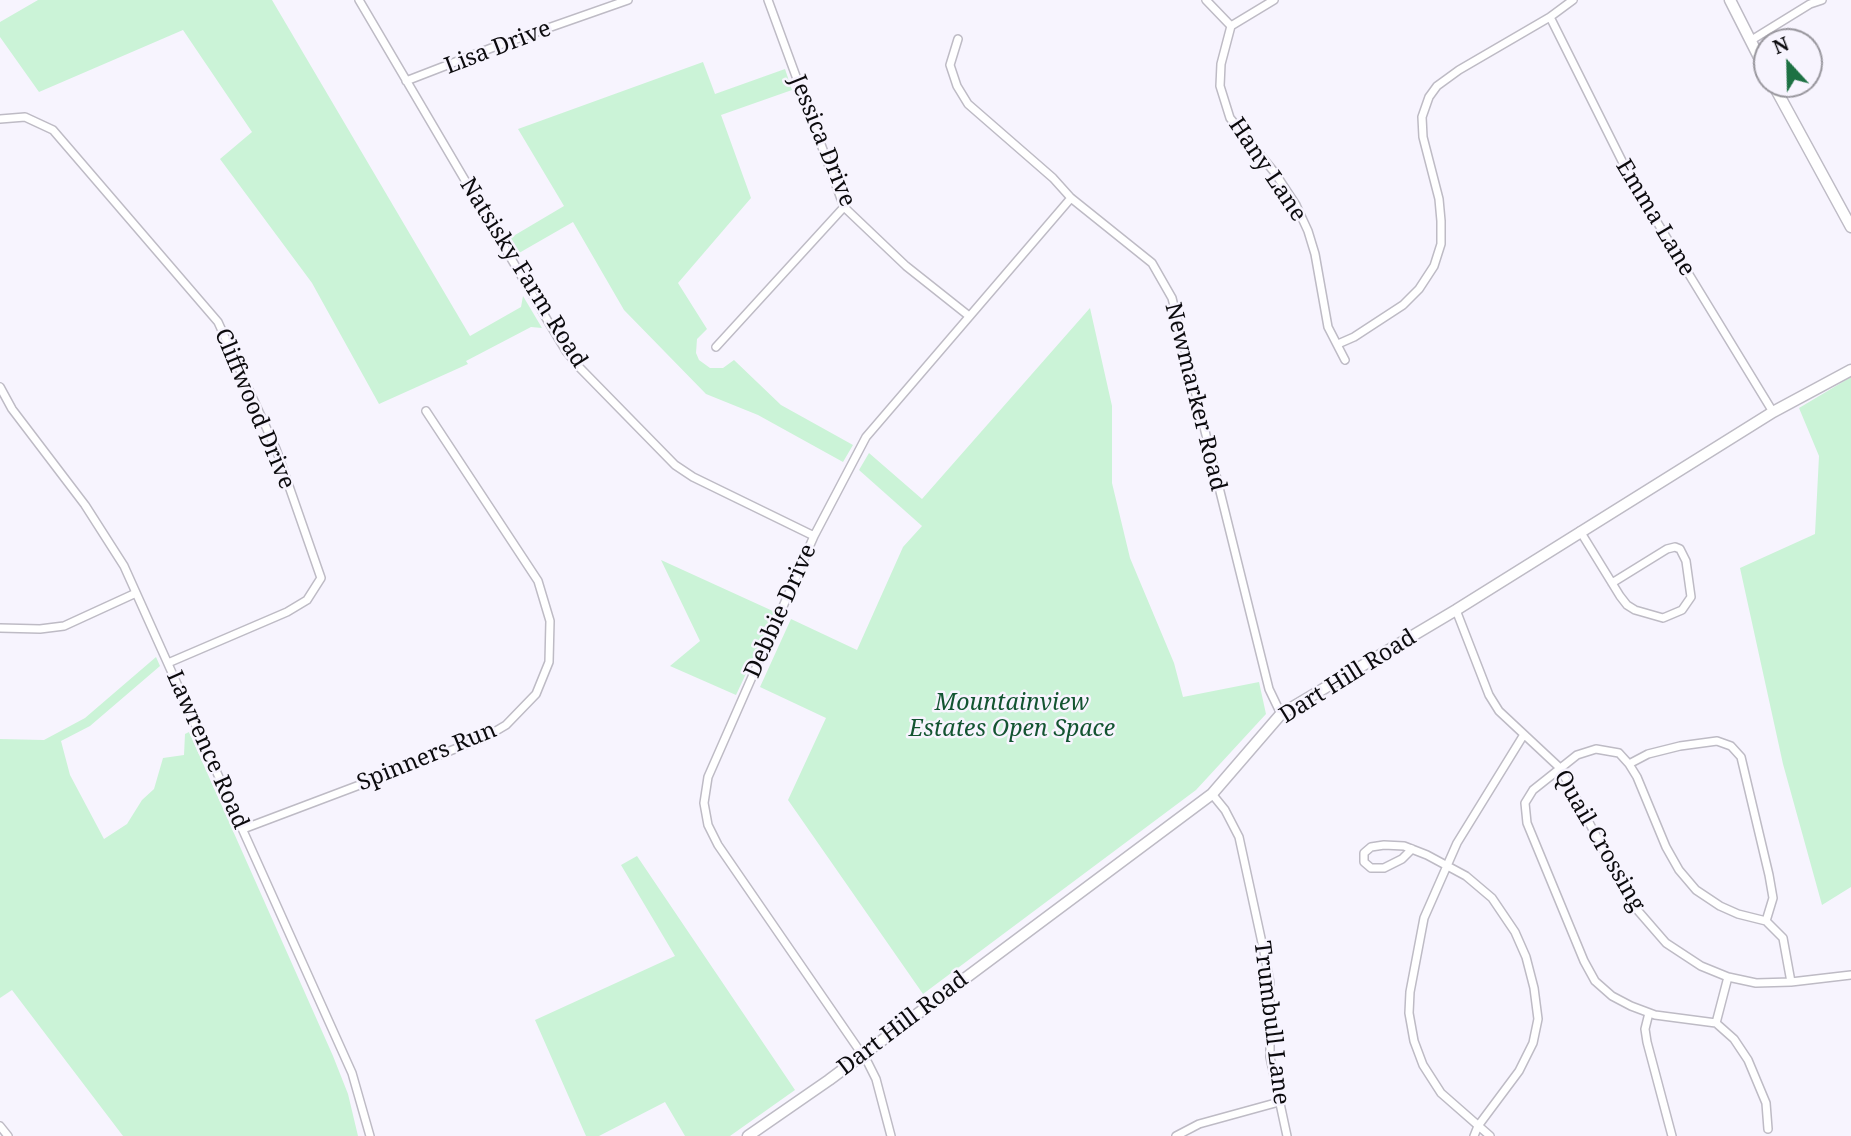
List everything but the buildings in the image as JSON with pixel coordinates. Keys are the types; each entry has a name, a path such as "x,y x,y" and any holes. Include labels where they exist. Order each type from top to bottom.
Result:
{"main road":[{"path":"1730,0 1753,47"},
{"path":"1781,98 1851,227"},
{"name":"Dart Hill Road","path":"748,1136 861,1056 1212,794 1281,715 1456,610 1773,412 1851,370"}],"street":[{"name":"Natsisky Farm Road","path":"359,0 549,323 580,368 675,465 693,477 814,536"},
{"name":"Lisa Drive","path":"407,81 628,0"},
{"name":"Jessica Drive","path":"768,0 844,207 906,266 968,316"},
{"path":"1206,0 1231,26 1274,0"},
{"path":"1338,344 1354,337 1403,305 1419,289 1434,265 1440,244 1441,221 1439,199 1423,137 1422,117 1429,97 1437,86 1459,70 1573,0"},
{"path":"1750,41 1822,0"},
{"name":"Emma Lane","path":"1549,17 1632,181 1773,412"},
{"name":"Hany Lane","path":"1231,26 1221,64 1220,86 1224,103 1230,118 1275,173 1296,205 1315,254 1328,327 1345,360"},
{"name":"Newmarker Road","path":"958,39 950,65 957,86 968,104 1053,178 1071,198 1152,263 1172,298 1269,689 1281,715"},
{"name":"Cliffwood Drive","path":"0,119 25,117 53,130 218,322 276,449 321,578 307,600 287,612 168,663"},
{"name":"Debbie Drive","path":"891,1136 876,1079 718,845 708,825 704,803 708,777 814,536 866,437 1071,198"},
{"path":"716,347 844,207"},
{"name":"Lawrence Road","path":"0,387 12,409 85,505 124,566 352,1073 370,1136"},
{"name":"Spinners Run","path":"243,829 484,738 506,725 536,694 549,662 550,621 538,581 426,411"},
{"path":"1580,531 1612,583 1627,605 1654,616 1671,616 1687,606 1691,597 1686,561 1675,547 1667,549 1612,583"},
{"path":"0,628 40,629 64,626 136,593"},
{"name":"Quail Crossing","path":"1456,610 1489,695 1499,711 1560,768 1633,905 1666,943 1684,956 1728,977 1756,983 1851,975"},
{"path":"1490,1136 1441,1093 1423,1065 1414,1041 1409,1013 1410,992 1424,918 1458,841 1523,736"},
{"path":"1629,764 1648,754 1669,748 1717,741 1731,747 1741,757 1773,898 1766,921"},
{"path":"1768,1129 1766,1103 1748,1060 1734,1039 1716,1023 1649,1013 1612,996 1595,981 1584,961 1527,823 1525,803 1533,790 1577,755 1597,749 1619,753 1637,777 1666,847 1679,870 1696,890 1720,906 1766,921 1783,938 1791,982"},
{"name":"Trumbull Lane","path":"1212,794 1225,810 1239,837 1270,983 1270,1057 1287,1136"},
{"path":"1412,849 1402,859 1384,868 1370,868 1364,862 1364,853 1371,848 1384,845 1404,846 1412,849 1466,876 1492,898 1516,932 1534,988 1538,1019 1533,1043 1518,1071 1478,1126 1474,1136"},
{"path":"1716,1023 1728,977"},
{"path":"1649,1013 1645,1029 1647,1042 1672,1136"},
{"path":"1176,1136 1199,1124 1279,1102"},
{"path":"0,1126 8,1136"}],"green space":[{"path":"38,0 272,0 470,336 521,307 523,296 542,328 531,327 466,361 468,364 379,404 312,283 220,159 252,132 183,30 39,92 0,37 0,22"},
{"path":"703,62 715,94 785,69 792,90 721,115 751,198 678,283 707,329 697,339 696,353 699,360 710,368 723,368 734,360 781,405 853,445 843,462 758,415 706,394 624,310 573,222 519,253 510,238 564,206 518,129"},
{"name":"Mountainview Estates Open Space","path":"1090,308 1112,406 1112,483 1130,558 1174,663 1183,697 1259,682 1266,714 1196,790 923,994 788,800 826,718 760,687 791,619 857,650 903,547 922,526 859,470 869,453 922,499"},
{"path":"1851,377 1851,887 1822,905 1783,764 1740,568 1815,534 1819,456 1799,408"},
{"path":"661,560 775,612 736,695 670,666 700,641"},
{"path":"156,657 160,666 90,726 61,741 70,775 104,839 127,824 142,800 154,789 163,758 184,755 185,734 189,732 333,1056 348,1094 358,1136 123,1136 12,990 0,998 0,739 44,740 85,718"},
{"path":"637,856 795,1090 730,1136 685,1136 665,1102 599,1136 586,1136 535,1020 675,956 621,865"}]}
